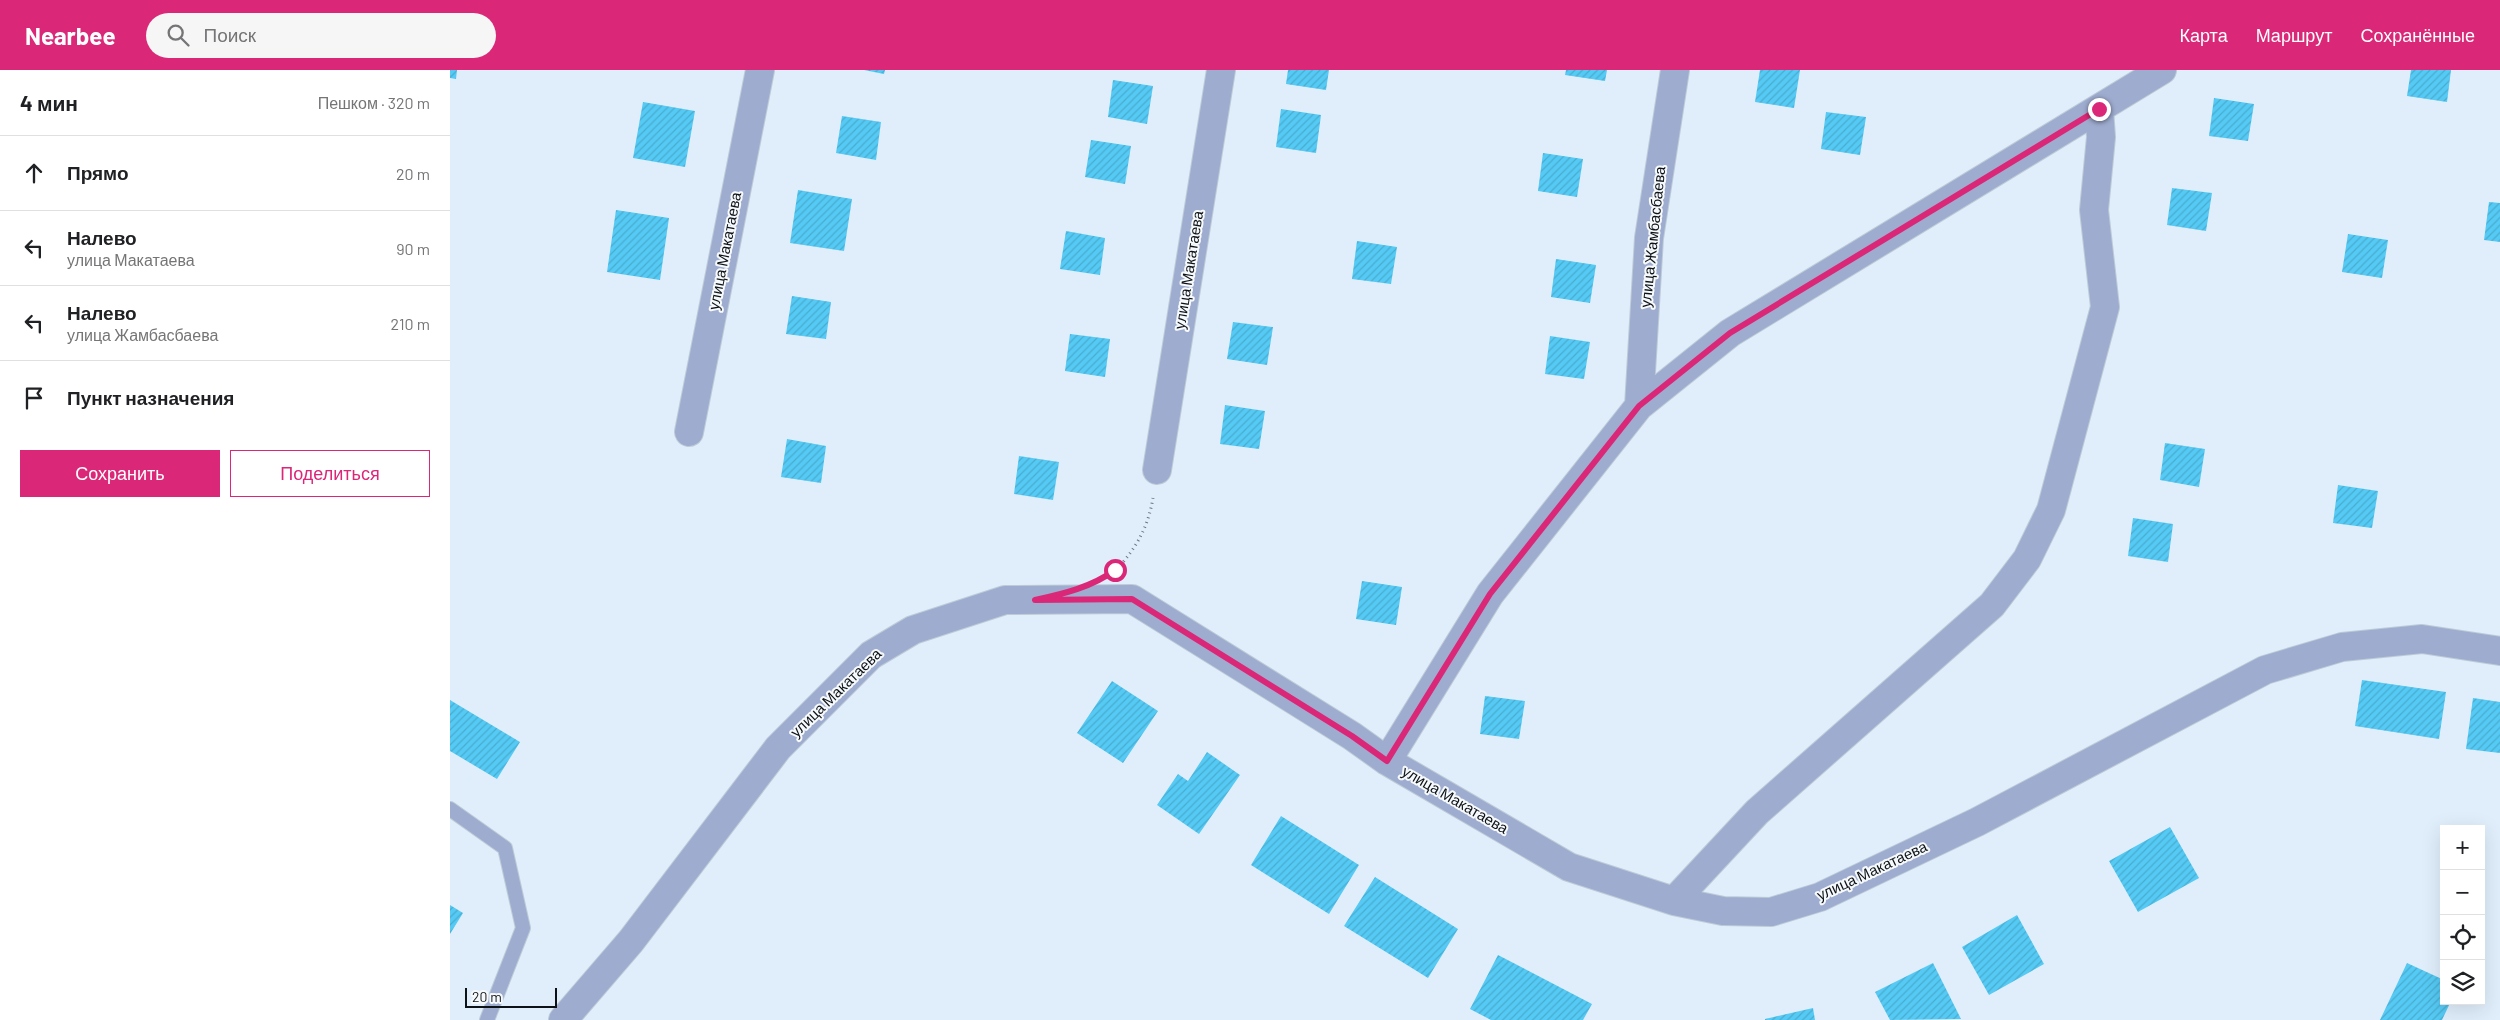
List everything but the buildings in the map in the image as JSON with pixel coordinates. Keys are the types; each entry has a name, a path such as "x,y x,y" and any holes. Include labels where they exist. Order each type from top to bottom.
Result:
{"street":[{"name":"улица Макатаева","path":"690,432 760,70"},
{"name":"улица Макатаева","path":"1157,470 1221,70"},
{"name":"улица Жамбасбаева","path":"1639,406 1650,238 1674,70"},
{"path":"1387,761 1490,594 1639,406 1730,333 2162,70"},
{"path":"1674,901 1757,812 1992,605 2027,559 2050,510 2105,307 2094,210 2101,137 2099,109"},
{"name":"улица Макатаева","path":"564,1020 631,941 778,748 871,655 912,630 1005,600 1132,599 1352,736 1387,761 1569,867 1674,901 1723,912 1771,912 1820,897 1977,822 2273,667 2342,647 2422,639 2500,651"}],"lane":[{"path":"450,809 505,848 523,928 487,1020"}],"path":[{"path":"1110,574 1128,556 1141,538 1150,518 1157,470"}],"route":[{"path":"1115,570 1104,578 1070,592 1035,600 1132,599 1352,736 1387,761 1490,594 1639,406 1730,333 2099,109"}]}
